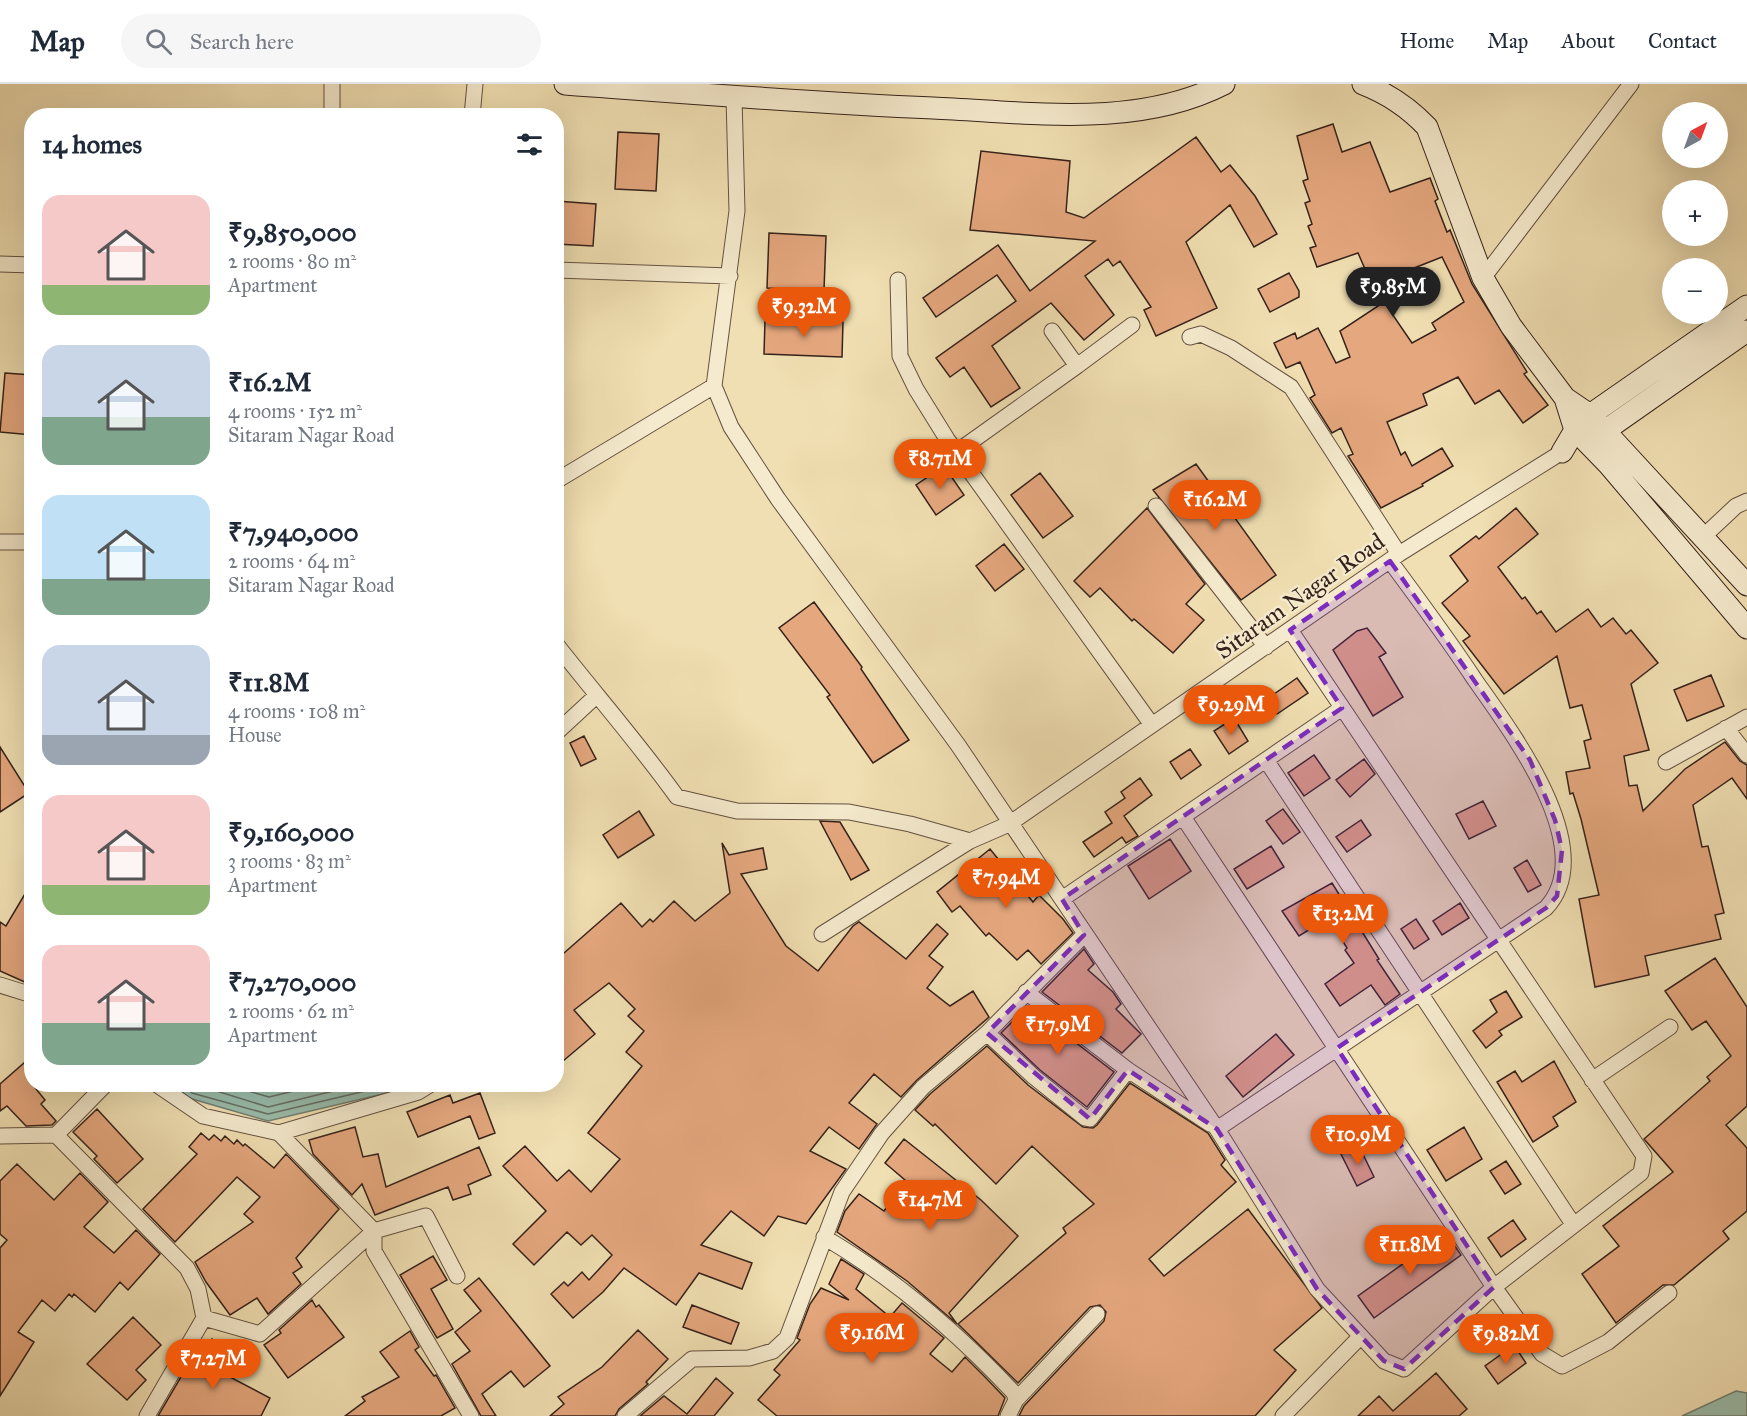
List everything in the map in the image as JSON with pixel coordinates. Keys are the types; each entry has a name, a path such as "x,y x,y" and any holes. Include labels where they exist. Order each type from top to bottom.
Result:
{"street":[{"path":"332,84 332,108"},
{"path":"473,108 475,84"},
{"path":"565,84 734,97 1045,113 1127,112 1185,102 1224,84"},
{"path":"1363,84 1386,93 1412,111 1427,126 1483,278 1511,326 1589,430 1747,628"},
{"path":"1483,278 1631,84"},
{"path":"734,97 737,211 714,386 731,427 778,499 958,745 1009,824 1217,1129 1317,1289 1384,1361 1404,1370 1494,1287 1641,1173 1644,1156 1290,630"},
{"path":"0,264 24,265"},
{"path":"564,270 730,276"},
{"path":"898,280 900,356 916,389 947,439 958,451 1152,725"},
{"path":"1562,452 1747,306"},
{"path":"958,451 1132,326"},
{"path":"1052,330 1077,366"},
{"path":"1589,430 1747,331"},
{"path":"1190,337 1201,334 1231,348 1291,387 1394,558 1530,760 1556,820 1562,850 1563,876 1557,896 1546,908 1217,1129"},
{"path":"564,476 714,386"},
{"path":"1589,430 1704,536 1747,585"},
{"name":"Sitaram Nagar Road","path":"822,934 970,841 1009,824 1394,558 1562,452"},
{"path":"1704,536 1736,506 1747,501"},
{"path":"1156,506 1266,647"},
{"path":"0,542 24,542"},
{"path":"564,654 596,696 638,743 677,797 736,811 849,812 910,824 970,841"},
{"path":"564,726 596,696"},
{"path":"1062,899 1342,708"},
{"path":"1666,762 1747,717"},
{"path":"1726,728 1747,754"},
{"path":"1266,760 1573,1224"},
{"path":"1183,817 1494,1287 1542,1354 1562,1366 1608,1342 1669,1293"},
{"path":"626,1416 692,1359 749,1358 773,1351 787,1338 842,1192 882,1132 923,1087 987,1033 1084,935"},
{"path":"0,985 24,992"},
{"path":"1026,992 1128,1071 1217,1129"},
{"path":"1592,1080 1670,1027"},
{"path":"987,1033 1034,1077 1085,1118 1090,1119 1128,1071"},
{"path":"0,1136 56,1135 98,1092"},
{"path":"168,1092 202,1116 279,1133 418,1092"},
{"path":"279,1133 374,1231 374,1251 471,1416"},
{"path":"56,1135 187,1268 198,1289 204,1318 147,1416"},
{"path":"204,1318 260,1334 374,1231 426,1216 456,1276"},
{"path":"824,1237 883,1274 952,1331 1008,1387 1016,1400"},
{"path":"1008,1416 1016,1400 1097,1314"},
{"path":"1283,1416 1361,1336"}],"highlighted area":[{"path":"1390,561 1530,760 1555,820 1562,850 1557,896 1546,908 1337,1048 1494,1287 1404,1369 1384,1361 1317,1289 1217,1129 1128,1070 1090,1119 987,1033 1084,935 1062,899 1342,708 1290,630"}],"water":[{"path":"182,1092 391,1092 268,1121 189,1098"},
{"path":"1736,1391 1747,1393 1747,1416 1682,1416"}],"building":[{"path":"1333,124 1342,152 1370,142 1390,192 1430,178 1438,199 1435,201 1447,232 1450,230 1472,284 1527,372 1524,374 1548,405 1523,423 1499,390 1475,404 1458,377 1423,394 1427,405 1387,422 1401,455 1405,452 1412,466 1442,448 1453,466 1422,484 1423,486 1381,508 1348,456 1353,454 1341,428 1332,433 1310,398 1315,395 1300,362 1286,368 1274,343 1295,333 1297,339 1318,328 1336,363 1350,357 1340,331 1384,302 1412,343 1436,330 1432,323 1464,302 1442,257 1399,274 1401,280 1375,292 1358,253 1317,267 1310,248 1316,246 1308,226 1312,224 1305,203 1310,201 1303,181 1308,179 1297,136"},
{"path":"618,132 659,134 656,191 615,189"},
{"path":"1196,137 1221,172 1230,165 1255,196 1277,234 1254,247 1230,205 1186,242 1217,308 1156,336 1144,310 1151,307 1120,261 1113,266 1108,259 1085,276 1114,315 1084,340 1051,303 992,346 1020,388 991,407 964,367 950,377 936,358 1016,301 997,275 936,317 923,298 998,245 1030,291 1095,241 970,230 981,151 1070,161 1066,212 1084,218"},
{"path":"564,202 596,204 593,246 564,244"},
{"path":"769,233 826,236 824,290 767,288"},
{"path":"1289,273 1299,291 1299,297 1270,312 1258,289"},
{"path":"765,320 843,322 842,357 764,354"},
{"path":"5,373 24,374 24,434 0,432"},
{"path":"1196,464 1276,575 1241,600 1153,490"},
{"path":"944,466 964,495 936,515 916,485"},
{"path":"1040,473 1073,516 1043,538 1011,495"},
{"path":"1147,508 1205,584 1186,604 1204,620 1173,653 1134,619 1132,621 1100,588 1090,597 1074,581"},
{"path":"1516,508 1538,534 1498,567 1522,599 1525,597 1537,614 1541,611 1556,632 1588,609 1601,627 1613,618 1626,634 1631,630 1658,663 1631,684 1649,750 1624,756 1629,786 1637,785 1643,811 1685,769 1725,742 1740,761 1747,765 1747,799 1732,778 1693,805 1702,847 1708,846 1724,913 1715,915 1721,939 1645,956 1649,975 1595,987 1579,899 1599,895 1581,819 1573,793 1570,794 1566,772 1590,768 1584,741 1591,739 1582,705 1570,708 1557,656 1504,694 1463,641 1470,636 1442,603 1468,581 1450,556 1476,536 1479,539"},
{"path":"1004,544 1024,569 995,591 976,566"},
{"path":"814,602 862,667 861,669 909,740 873,763 827,697 830,695 779,628"},
{"path":"1367,628 1386,653 1379,657 1403,697 1373,716 1333,650 1357,631"},
{"path":"1711,675 1724,706 1687,721 1674,690"},
{"path":"1297,678 1308,693 1277,714 1267,699"},
{"path":"1234,718 1248,741 1229,754 1214,731"},
{"path":"584,736 596,759 581,766 570,743"},
{"path":"0,747 24,785 24,796 0,812"},
{"path":"1190,749 1201,765 1181,779 1170,762"},
{"path":"1314,755 1330,778 1304,796 1288,773"},
{"path":"1364,759 1375,774 1350,797 1336,780"},
{"path":"1140,778 1152,795 1124,816 1138,836 1126,843 1122,837 1094,857 1083,842 1112,823 1105,812 1125,798 1121,792"},
{"path":"1483,801 1496,826 1469,839 1456,814"},
{"path":"1283,809 1300,832 1283,844 1266,821"},
{"path":"639,811 654,835 618,858 603,835"},
{"path":"1361,820 1371,835 1347,852 1336,837"},
{"path":"820,821 840,822 869,870 851,880"},
{"path":"1170,839 1191,871 1149,899 1128,866"},
{"path":"722,843 729,855 763,848 767,869 741,874 786,946 818,971 853,926 859,922 906,959 937,924 948,934 929,956 943,967 927,988 950,1006 973,991 989,1017 917,1080 901,1097 874,1074 849,1103 877,1124 859,1149 829,1127 810,1151 846,1169 806,1224 778,1216 764,1236 731,1211 701,1245 752,1263 742,1289 699,1273 676,1305 624,1268 603,1292 573,1318 551,1294 564,1282 568,1286 582,1272 589,1280 612,1255 592,1235 581,1245 567,1232 534,1265 513,1244 546,1211 503,1166 525,1146 557,1181 569,1170 591,1192 620,1159 588,1133 642,1066 626,1052 644,1031 628,1016 635,1009 609,983 574,1010 595,1034 564,1060 564,953 621,903 642,927 650,919 653,922 674,901 695,921 730,893"},
{"path":"1271,846 1284,867 1247,889 1234,869"},
{"path":"990,849 1033,902 1039,895 1063,919 1073,933 1041,964 1028,950 1017,960 989,933 986,936 960,906 952,912 937,892"},
{"path":"1527,860 1541,885 1528,892 1514,868"},
{"path":"1332,883 1379,959 1377,960 1400,994 1385,1005 1371,985 1340,1006 1325,984 1354,963 1345,950 1347,948 1328,918 1299,936 1282,911"},
{"path":"24,896 24,982 0,971 0,922 6,926"},
{"path":"1460,903 1469,918 1442,935 1433,921"},
{"path":"1416,919 1429,939 1414,949 1401,929"},
{"path":"1084,949 1094,964 1088,970 1113,992 1121,1004 1116,1009 1141,1034 1122,1053 1042,992"},
{"path":"1715,958 1747,1007 1747,1106 1726,1125 1747,1148 1747,1211 1723,1231 1729,1239 1674,1285 1663,1285 1616,1323 1582,1274 1619,1246 1603,1226 1673,1172 1644,1139 1710,1081 1707,1077 1731,1056 1706,1021 1692,1030 1665,991"},
{"path":"1506,991 1522,1017 1499,1031 1502,1035 1486,1048 1473,1031 1497,1012 1490,1000"},
{"path":"1028,1006 1114,1072 1087,1107 1040,1070 1001,1033"},
{"path":"1276,1034 1294,1055 1243,1097 1226,1076"},
{"path":"987,1046 1028,1085 1083,1127 1093,1128 1097,1125 1130,1083 1208,1133 1225,1160 1221,1165 1236,1182 1149,1259 1164,1276 1248,1209 1322,1308 1274,1350 1296,1370 1255,1416 1019,1416 1024,1406 1104,1321 1106,1312 1100,1305 1090,1307 1018,1383 958,1324 1066,1233 1063,1228 1094,1204 1032,1146 996,1184 935,1124 933,1126 915,1110 930,1094"},
{"path":"1554,1061 1576,1102 1553,1117 1558,1126 1533,1142 1497,1082 1515,1071 1522,1082"},
{"path":"24,1063 24,1092 38,1092 45,1100 41,1104 56,1121 52,1125 26,1126 7,1106 0,1111 0,1084"},
{"path":"480,1093 495,1133 479,1139 470,1116 418,1137 407,1112 450,1095 453,1103"},
{"path":"97,1109 143,1159 117,1183 94,1159 97,1156 73,1132"},
{"path":"355,1127 363,1157 378,1154 386,1187 479,1147 491,1175 468,1185 471,1194 453,1200 448,1187 375,1215 362,1184 352,1195 313,1154 309,1140"},
{"path":"1464,1127 1482,1159 1446,1181 1427,1150"},
{"path":"201,1133 209,1140 214,1135 221,1141 225,1136 234,1144 237,1140 274,1168 286,1154 339,1209 296,1258 302,1267 293,1273 301,1284 268,1314 257,1298 230,1315 206,1282 195,1262 253,1222 244,1214 260,1197 237,1177 175,1242 143,1209 197,1154 189,1147"},
{"path":"904,1139 981,1200 1018,1236 949,1313 957,1324 907,1281 837,1232 845,1211 859,1194 884,1211 897,1194 913,1202 919,1192 885,1163"},
{"path":"1359,1146 1374,1177 1357,1186 1341,1154"},
{"path":"1506,1161 1521,1184 1505,1194 1490,1171"},
{"path":"17,1164 54,1200 80,1173 108,1202 84,1227 114,1253 136,1230 160,1254 128,1290 120,1282 95,1312 74,1294 72,1297 69,1294 55,1311 42,1300 18,1332 34,1342 0,1396 0,1248 7,1240 0,1234 0,1181"},
{"path":"1513,1220 1526,1239 1501,1257 1488,1238"},
{"path":"1446,1233 1461,1255 1374,1318 1358,1296"},
{"path":"433,1256 447,1280 431,1289 453,1329 437,1338 400,1275"},
{"path":"841,1259 864,1274 856,1289 890,1317 902,1303 944,1338 930,1354 952,1372 965,1357 1005,1398 998,1416 777,1416 758,1400 780,1375 774,1370 800,1340 797,1338 810,1304 821,1288 849,1300 829,1284"},
{"path":"479,1278 550,1366 524,1387 511,1371 482,1394 496,1416 481,1416 452,1364 470,1351 455,1332 481,1311 464,1290"},
{"path":"312,1300 316,1307 319,1305 344,1337 288,1378 264,1345 281,1333 279,1330"},
{"path":"692,1305 739,1323 731,1344 683,1327"},
{"path":"133,1317 161,1345 136,1370 146,1380 127,1400 87,1364"},
{"path":"638,1330 668,1359 646,1382 648,1384 619,1409 615,1416 550,1416 564,1404 558,1397 602,1367"},
{"path":"410,1331 419,1347 415,1350 434,1376 436,1375 455,1408 441,1416 345,1416 365,1401 362,1397 399,1377 380,1352"},
{"path":"212,1339 234,1368 228,1376 270,1398 261,1416 158,1416 188,1365"},
{"path":"1514,1345 1526,1363 1498,1384 1485,1366"},
{"path":"1436,1373 1467,1409 1459,1416 1358,1416 1379,1396 1393,1411"},
{"path":"716,1378 733,1393 714,1416 640,1416 664,1396 687,1414"}]}
